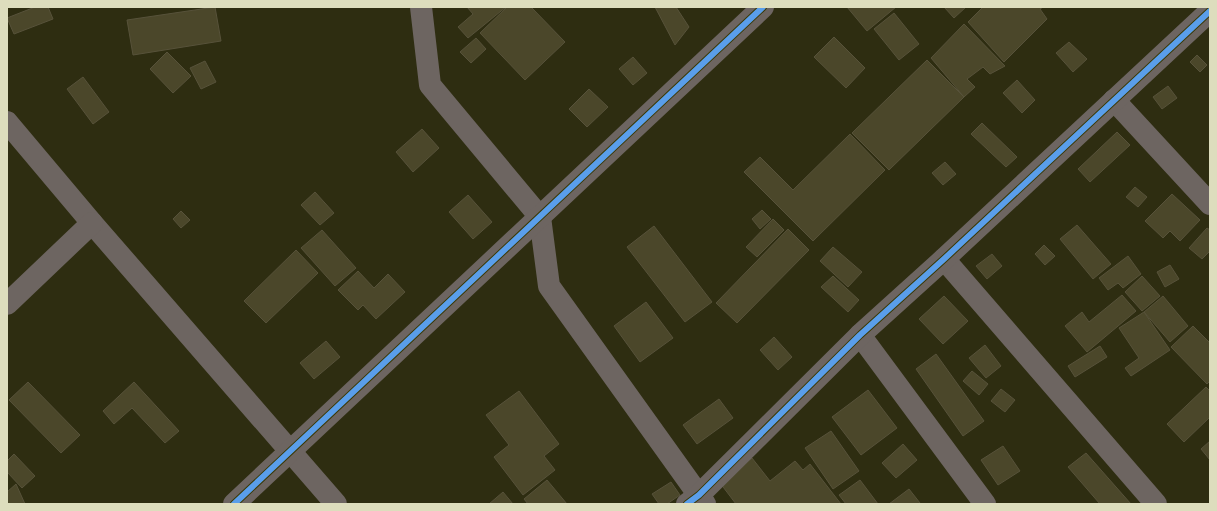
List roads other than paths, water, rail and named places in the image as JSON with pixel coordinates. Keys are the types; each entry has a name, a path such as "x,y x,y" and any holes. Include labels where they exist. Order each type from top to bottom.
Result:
{"street":[{"path":"421,7 430,85 540,217 549,286 697,501 860,335 944,260 1210,11"},
{"path":"234,504 763,7"},
{"path":"1114,100 1210,204"},
{"path":"7,122 92,223 336,504"},
{"path":"7,304 92,223"},
{"path":"944,260 1156,504"},
{"path":"860,335 985,504"}]}
